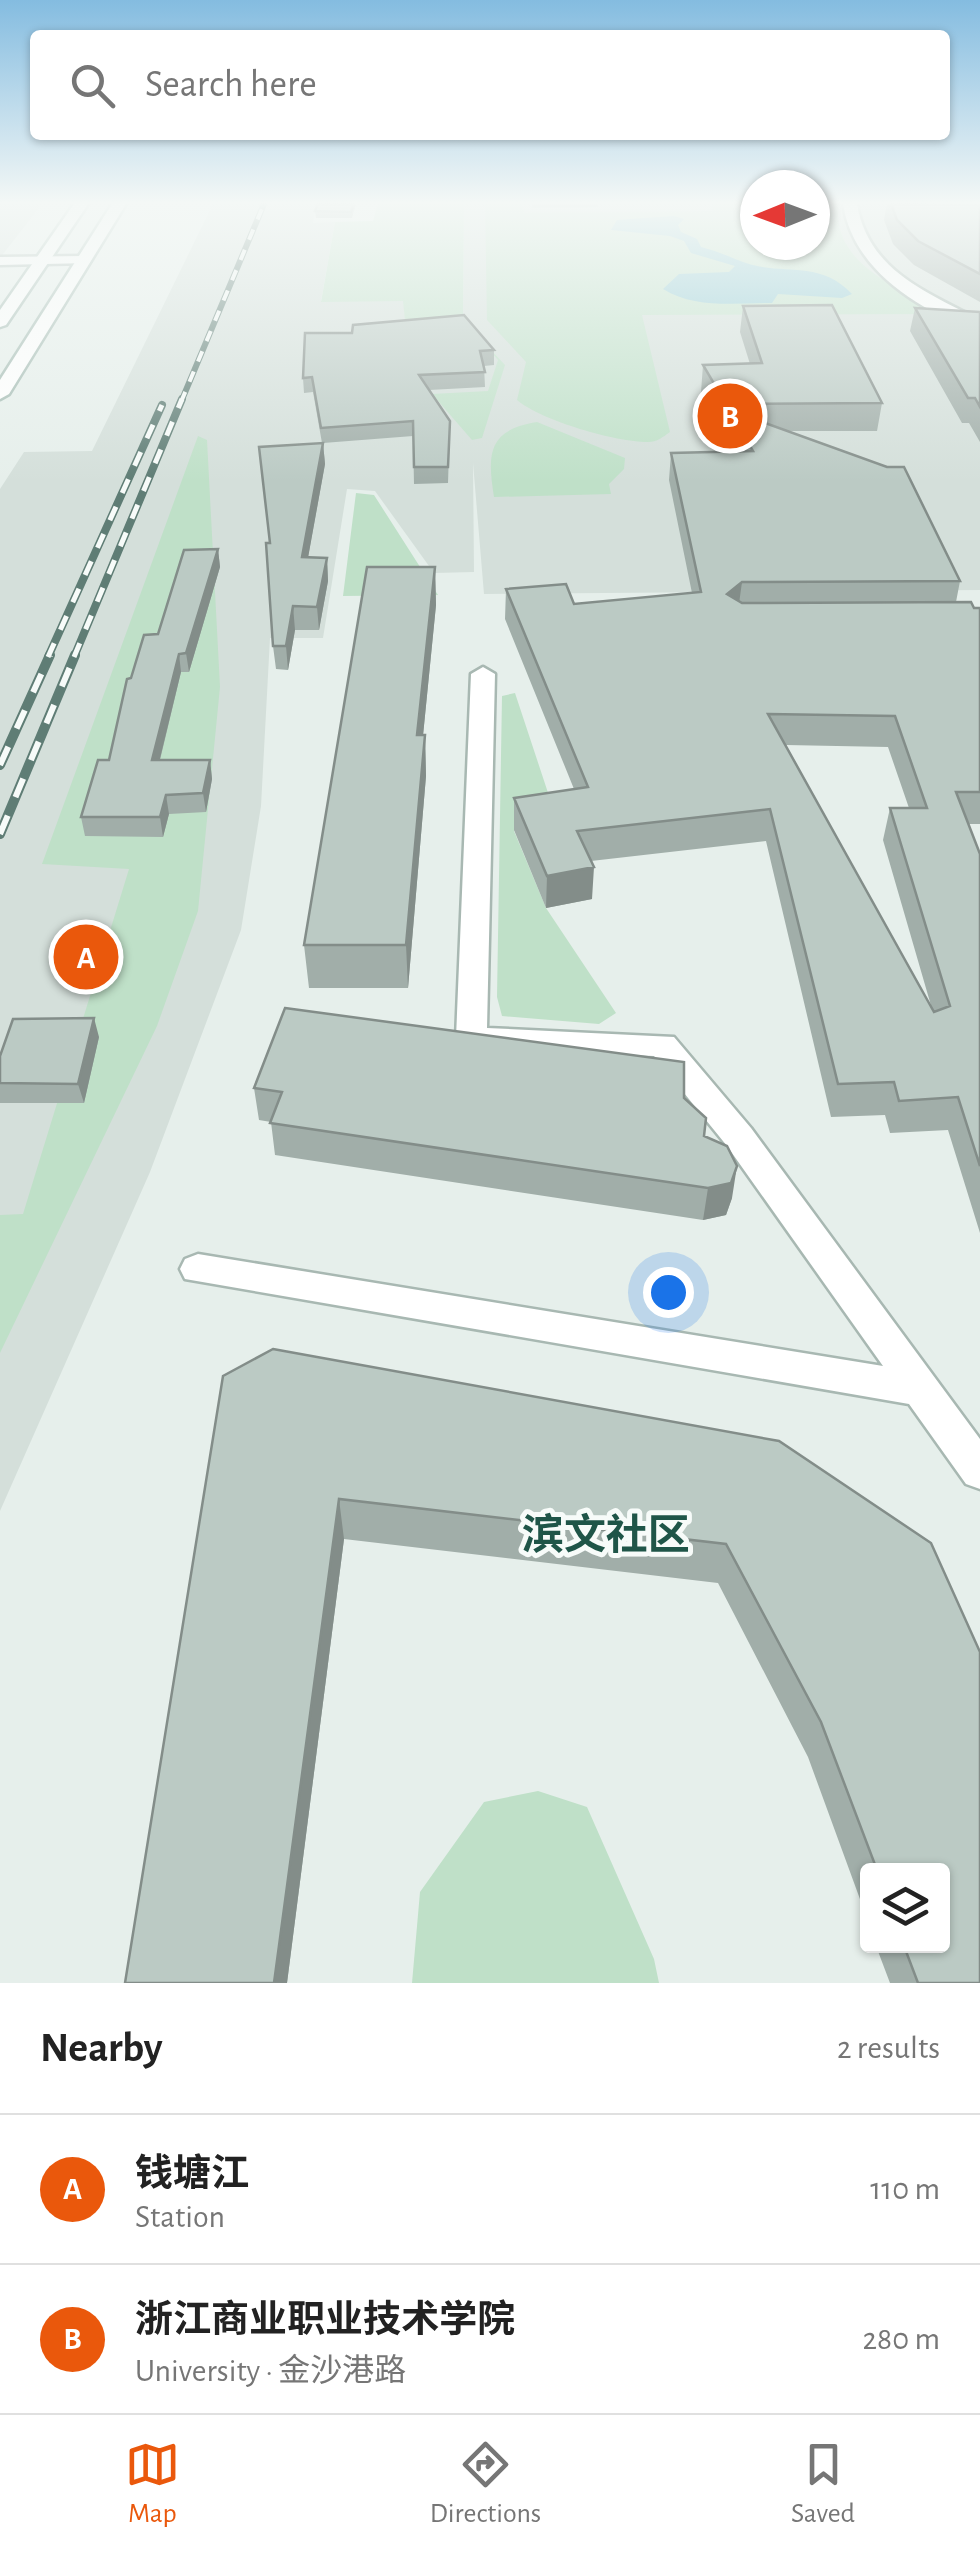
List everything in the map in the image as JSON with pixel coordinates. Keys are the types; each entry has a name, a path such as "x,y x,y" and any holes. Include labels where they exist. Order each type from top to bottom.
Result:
{"street":[{"path":"0,322 18,297"},
{"path":"0,394 61,297"},
{"path":"930,297 980,326"},
{"path":"483,674 471,1038 663,1045 739,1138 980,1471"},
{"path":"198,1270 920,1388"}],"shaded area":[{"path":"168,297 404,301 406,329 463,320 463,297 980,297 980,590 484,594 473,463 474,572 434,573 375,491 347,489 323,638 270,638 261,806 241,930 150,1172 0,1511 0,489 24,452 92,451"}],"green space":[{"path":"322,297 463,297 463,320 505,365 482,438 472,440 432,394 488,391 498,360 467,326 406,330 403,301 321,302"},
{"path":"487,297 914,297 950,314 642,315 670,432 648,442 599,434 528,408 517,400 526,362 487,320"},
{"path":"537,422 625,458 624,469 609,484 611,494 494,497 494,446 509,431"},
{"path":"198,436 207,440 220,687 198,911 157,1026 0,1353 0,1215 23,1214 129,869 42,864"},
{"path":"356,493 374,495 438,595 343,596"},
{"path":"515,693 558,823 514,831 546,908 616,1013 599,1024 502,1016 497,997 502,696"},
{"path":"538,1791 587,1807 654,1959 659,1983 412,1983 420,1892 484,1802"}],"water":[{"path":"679,297 776,297 772,303"}],"building":[{"path":"832,305 882,403 726,404 703,365 762,363 743,306"},
{"path":"915,308 980,312 980,407 975,398 968,398"},
{"path":"464,315 494,350 480,351 485,372 419,375 450,421 448,467 414,467 413,421 321,428 312,377 303,378 305,333 352,333 353,325"},
{"path":"729,410 887,467 904,467 960,581 742,582 727,594 742,603 971,602 974,608 980,608 980,792 956,792 980,854 980,1166 958,1097 899,1101 894,1082 838,1084 770,809 577,831 594,867 547,876 514,798 588,787 506,589 566,584 574,604 701,592 671,453 753,451","holes":["768,714 895,716 927,808 890,808 950,1006 934,1012"]},
{"path":"323,443 302,557 327,558 317,607 293,606 286,646 273,646 266,543 270,543 259,447"},
{"path":"218,549 186,653 179,654 152,760 210,760 203,793 166,795 160,817 81,817 98,760 109,760 127,679 131,678 144,635 158,634 184,550"},
{"path":"367,567 435,567 417,735 425,735 406,945 304,945"},
{"path":"285,1008 684,1062 684,1098 706,1118 704,1136 727,1146 737,1166 731,1183 708,1188 270,1123 282,1092 254,1088"},
{"path":"94,1018 78,1084 0,1083 0,1056 13,1019"},
{"path":"273,1349 779,1441 931,1543 980,1652 980,1983 918,1983 907,1953 950,1953 950,1863 874,1863 821,1722 726,1544 339,1499 274,1983 125,1983 223,1376"}],"railway":[{"path":"181,402 225,297"},
{"path":"74,657 182,399"},
{"path":"48,657 162,405"},
{"path":"0,765 50,655"},
{"path":"0,834 75,655"}],"place":[{"name":"浙江商业职业技术学院","path":"730,416"},
{"name":"钱塘江","path":"86,957"}],"district":[{"name":"滨文社区","path":"606,1534"}]}
